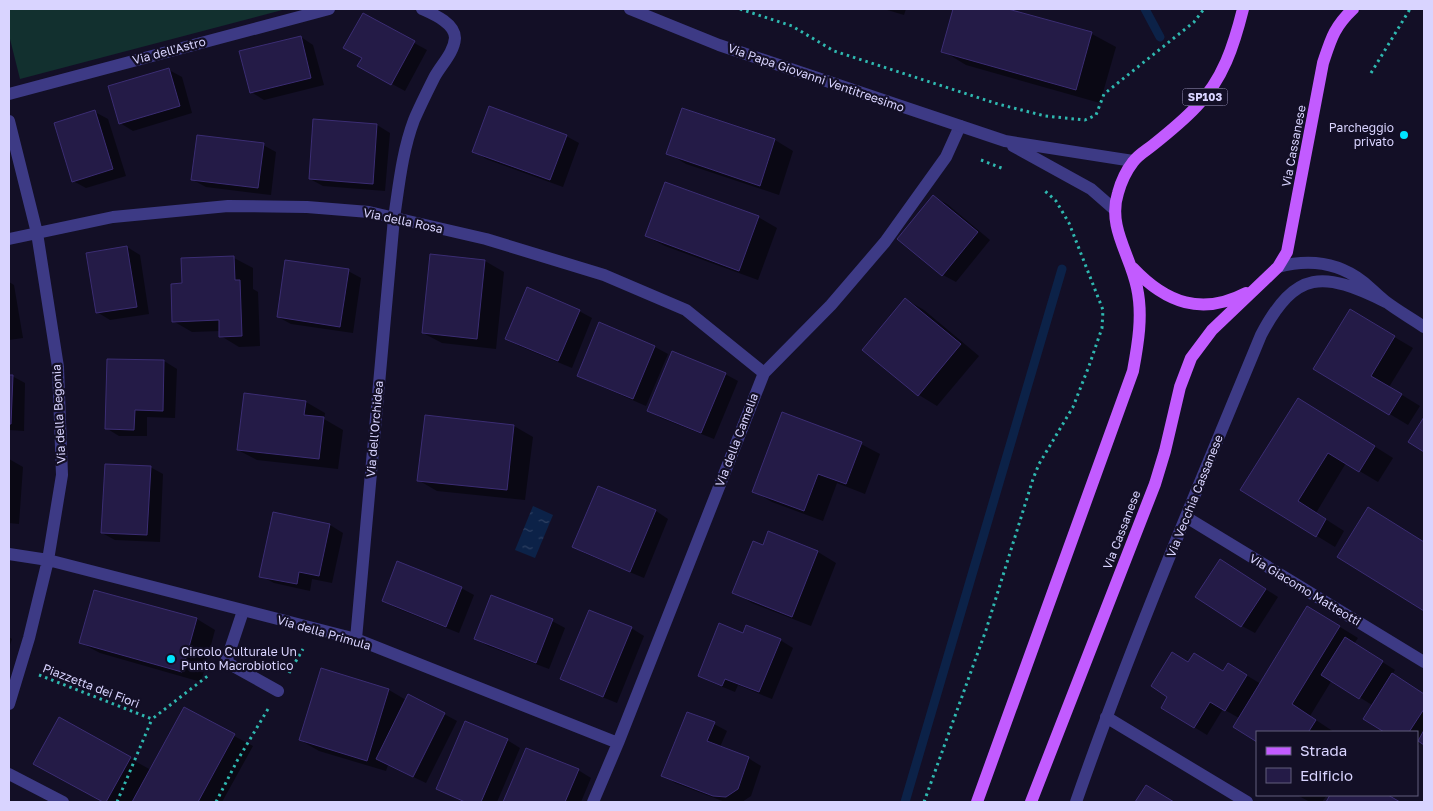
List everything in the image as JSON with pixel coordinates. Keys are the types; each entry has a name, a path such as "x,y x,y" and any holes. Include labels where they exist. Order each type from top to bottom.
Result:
{"main road":[{"name":"Via Cassanese","path":"977,802 1133,371 1139,331 1140,308 1133,268 1117,229 1115,210 1117,195 1123,178 1133,161 1165,136 1196,107 1213,87 1235,41 1243,9"},
{"name":"Via Cassanese","path":"1031,802 1155,484 1187,366 1212,330 1259,286 1283,260 1289,242 1323,63 1332,35 1343,18 1353,9"},
{"name":"Via Cassanese","path":"1133,268 1166,295 1196,304 1217,304 1236,298 1259,286"}],"street":[{"name":"Via dell'Astro","path":"9,94 329,9"},
{"path":"394,218 403,158 414,121 434,78 453,47 455,36 450,26 422,9"},
{"name":"Via Papa Giovanni Ventitreesimo","path":"630,9 719,45 1005,141 1133,161"},
{"name":"Via della Begonia","path":"9,122 38,233 58,367 62,465 48,560 29,638 9,704"},
{"name":"Via della Camelia","path":"593,802 764,373 831,305 885,242 946,157 960,126"},
{"name":"Via Papa Giovanni Ventitreesimo","path":"1005,141 1091,189 1115,210"},
{"name":"Via della Rosa","path":"9,239 113,217 228,206 307,206 369,212 486,239 604,275 686,310 764,373"},
{"name":"Via dell'Orchidea","path":"356,639 394,218"},
{"path":"1278,267 1294,263 1327,264 1355,276 1386,302 1424,327"},
{"name":"Via Vecchia Cassanese","path":"1076,802 1106,717 1186,517 1261,335 1272,315 1279,305 1299,288 1325,280 1348,285 1386,302"},
{"name":"Via Giacomo Matteotti","path":"1186,517 1424,662"},
{"name":"Via della Primula","path":"9,554 48,560 314,630 356,639 618,743"},
{"path":"243,611 226,662 278,691"},
{"path":"1106,717 1247,802"},
{"path":"9,774 63,802"}],"path":[{"path":"740,9 792,26 834,51 980,98 1045,116 1085,120 1096,115 1104,94 1194,22 1204,9"},
{"path":"1371,73 1410,9"},
{"path":"980,160 1011,172"},
{"path":"924,802 986,630 1033,479 1073,406 1090,366 1102,328 1100,302 1069,223 1056,201 1042,189"},
{"path":"216,802 236,761 314,630"},
{"name":"Piazzetta dei Fiori","path":"20,668 152,719 226,662"},
{"path":"117,802 152,719"}],"green space":[{"path":"9,9 286,9 20,79 9,35"}],"water":[{"path":"533,506 553,515 535,558 515,550"}],"building":[{"path":"953,9 1008,9 1092,32 1076,90 941,52"},
{"path":"363,13 415,41 391,85 357,66 362,58 343,48"},
{"path":"301,36 311,78 250,93 239,51"},
{"path":"169,68 180,106 119,124 108,86"},
{"path":"489,106 567,135 550,180 472,152"},
{"path":"682,108 775,139 760,186 666,154"},
{"path":"95,110 113,169 72,182 54,123"},
{"path":"313,119 377,124 373,184 309,179"},
{"path":"197,135 264,143 258,188 191,180"},
{"path":"665,182 759,216 739,271 645,236"},
{"path":"933,195 978,232 942,276 897,239"},
{"path":"127,246 137,307 96,313 86,253"},
{"path":"430,254 485,260 477,339 422,333"},
{"path":"234,256 235,280 240,280 242,336 219,337 219,320 172,322 171,284 182,283 181,258"},
{"path":"285,260 349,269 340,327 277,317"},
{"path":"527,287 580,310 558,361 505,339"},
{"path":"905,298 961,344 918,396 862,350"},
{"path":"1350,309 1395,336 1371,376 1402,394 1389,415 1313,369"},
{"path":"599,322 655,346 633,399 577,376"},
{"path":"672,351 726,373 701,433 647,411"},
{"path":"107,359 164,360 163,411 135,410 134,430 105,429"},
{"path":"9,375 13,375 11,424 9,424"},
{"path":"244,393 306,401 304,415 324,417 319,459 237,450"},
{"path":"1298,398 1375,446 1359,472 1328,453 1298,501 1326,519 1316,537 1240,490"},
{"path":"782,412 862,442 846,484 818,474 804,511 752,492"},
{"path":"425,415 514,425 507,490 417,481"},
{"path":"1424,417 1424,452 1408,442"},
{"path":"105,464 151,466 147,535 101,533"},
{"path":"598,486 656,510 630,572 572,547"},
{"path":"1368,507 1424,542 1424,611 1337,557"},
{"path":"273,512 330,524 319,576 299,572 297,584 259,577"},
{"path":"768,531 818,551 792,617 732,593 753,541 763,545"},
{"path":"1220,559 1266,589 1241,627 1195,597"},
{"path":"397,561 462,587 446,627 382,601"},
{"path":"94,590 197,618 182,672 79,643"},
{"path":"491,595 553,619 536,663 474,639"},
{"path":"1307,606 1340,626 1292,704 1316,720 1309,731 1256,731 1256,741 1233,727"},
{"path":"589,610 632,627 603,697 560,679"},
{"path":"719,623 743,633 746,625 781,639 759,692 725,679 722,686 698,676"},
{"path":"1345,637 1383,661 1359,699 1321,675"},
{"path":"1172,652 1188,662 1194,653 1223,671 1228,663 1247,675 1225,711 1210,702 1194,728 1161,708 1167,697 1151,686"},
{"path":"321,668 389,689 367,761 299,740"},
{"path":"1392,673 1424,694 1424,709 1410,731 1382,731 1363,719"},
{"path":"408,694 445,713 413,777 376,759"},
{"path":"184,707 235,734 198,802 132,802"},
{"path":"687,712 715,722 707,741 749,757 738,789 726,797 713,796 661,776"},
{"path":"59,717 131,757 106,802 33,764"},
{"path":"465,721 508,739 481,802 465,802 436,789"},
{"path":"1424,730 1424,745 1418,741"},
{"path":"526,748 579,769 565,802 503,802"},
{"path":"1146,785 1174,802 1135,802"},
{"path":"1329,796 1390,796 1400,802 1326,802"}],"waterway":[{"path":"1145,9 1160,37"},
{"path":"905,802 1062,269"}],"place":[{"name":"Parcheggio privato","path":"1404,135"},
{"name":"Circolo Culturale Un Punto Macrobiotico","path":"171,659"}]}
